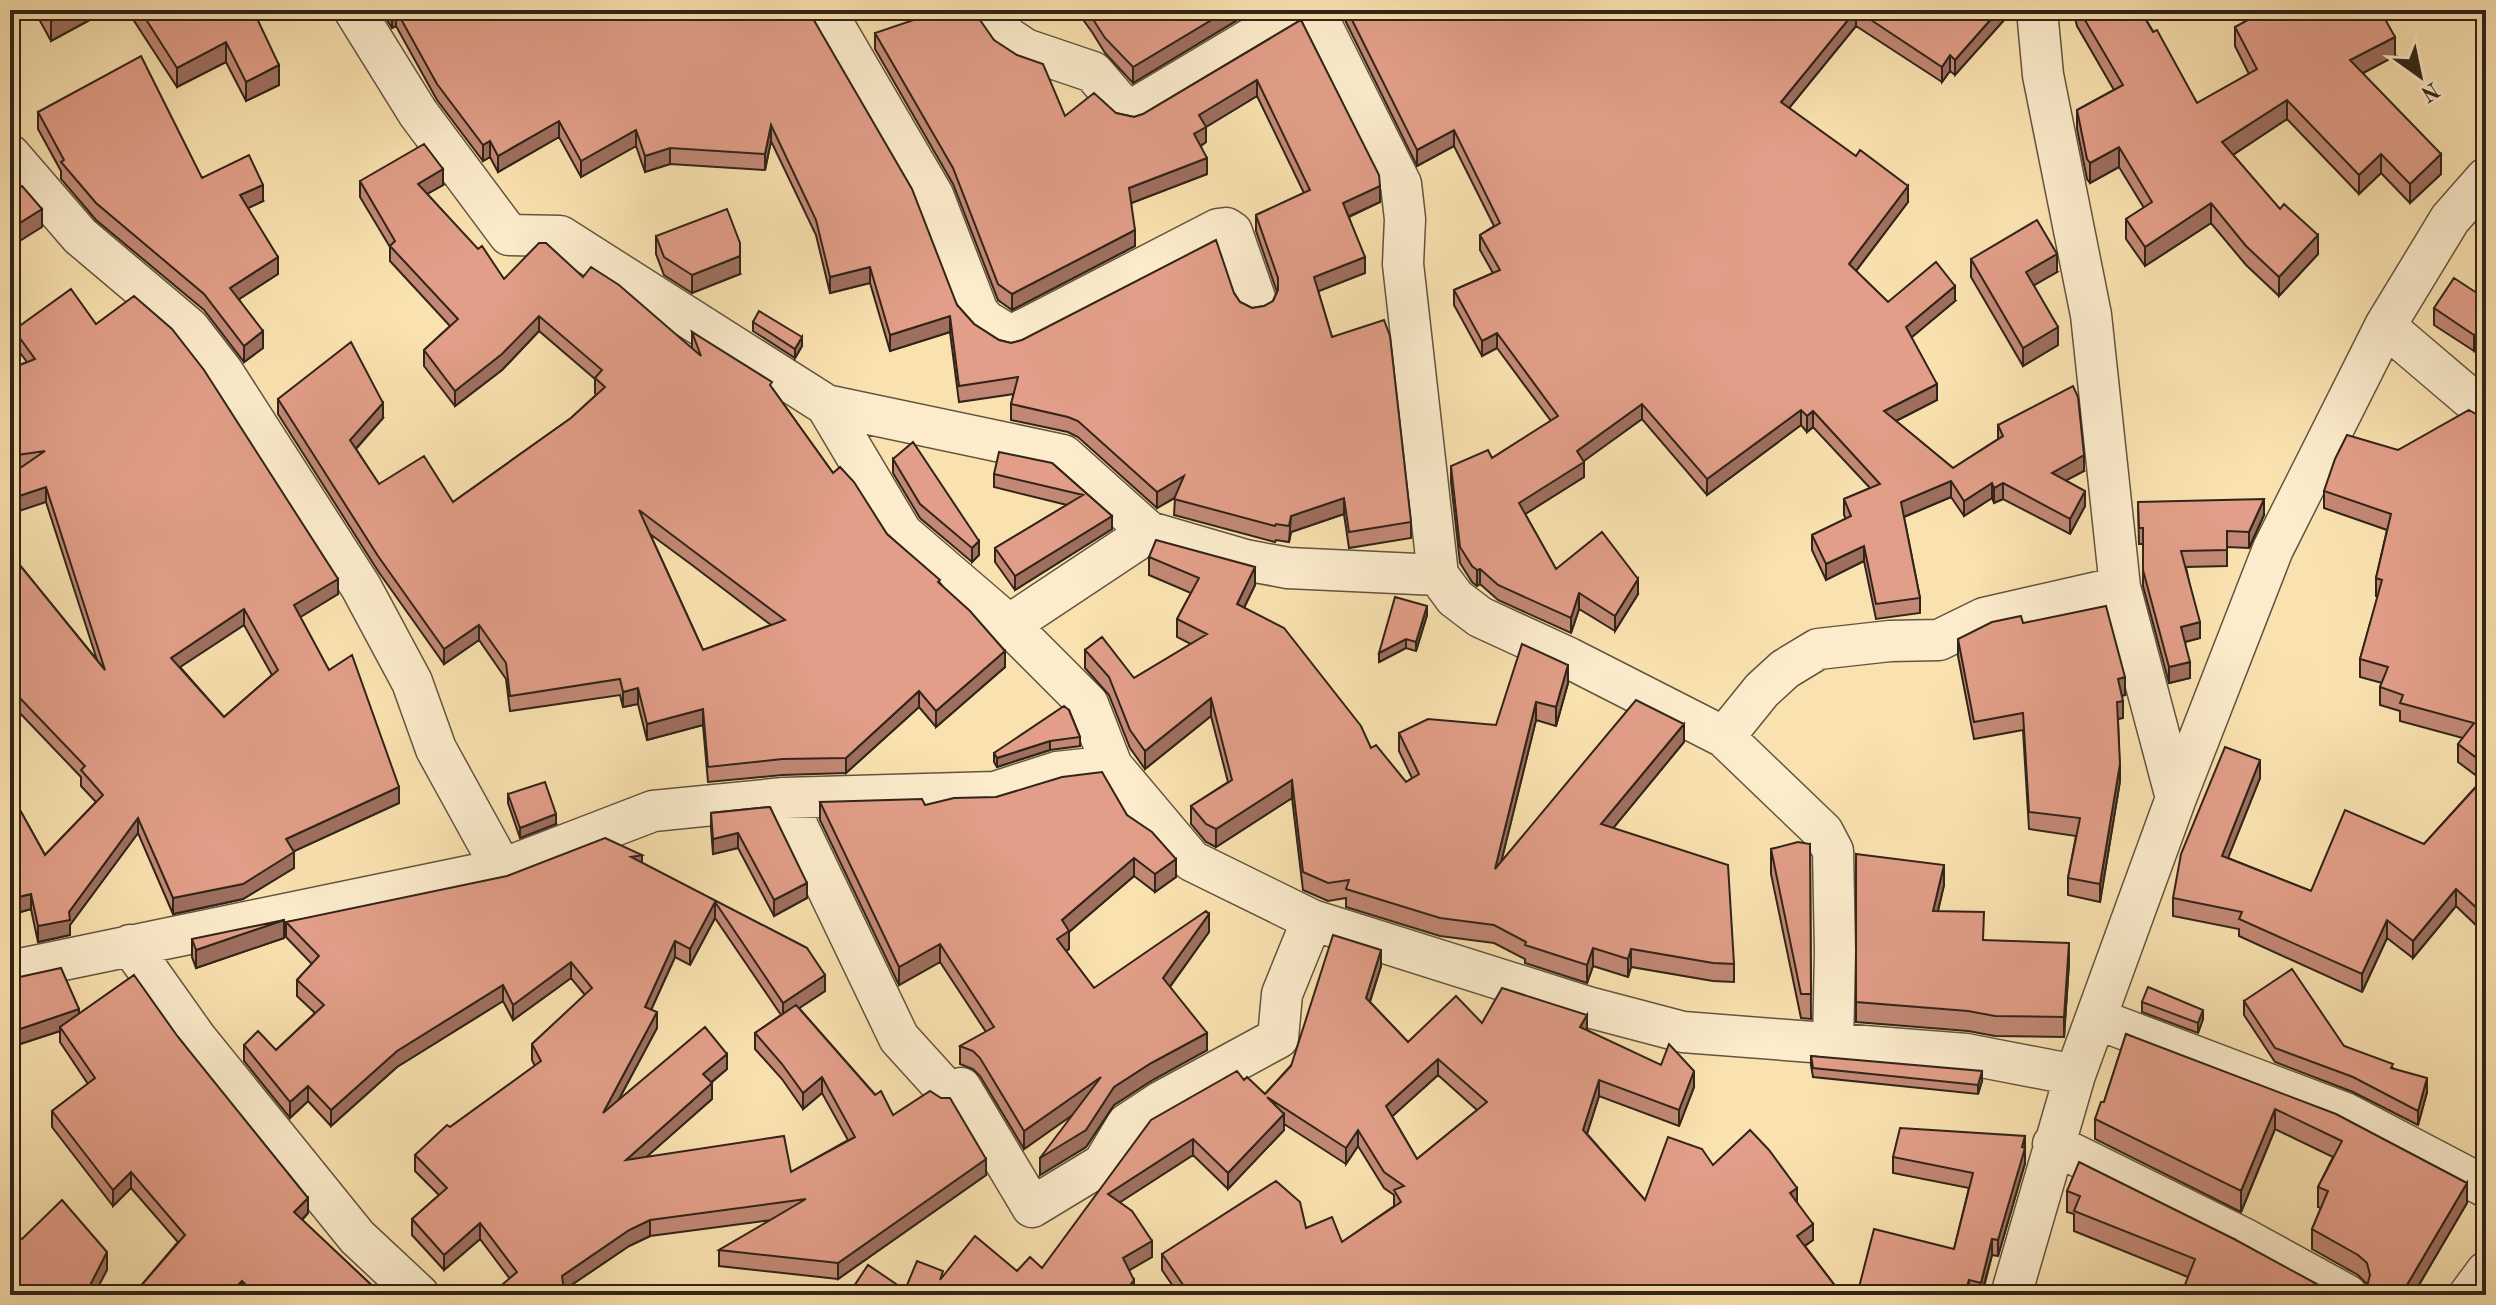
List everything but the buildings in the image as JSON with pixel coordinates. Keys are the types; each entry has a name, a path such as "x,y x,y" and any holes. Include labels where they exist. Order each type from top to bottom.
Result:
{"street":[{"path":"354,10 418,113 509,235 560,236 826,405 1063,455 1149,532 1245,560 1288,568 1438,575"},
{"path":"825,10 933,195 978,312 986,321 1011,336 1218,229 1226,228 1232,232 1256,301"},
{"path":"988,10 1007,37 1025,49 1093,72 1123,107 1132,110 1299,10"},
{"path":"1314,10 1401,184 1405,219 1405,291 1438,575 1455,598 1480,617 1569,658 1724,737 1823,832 1833,851 1833,1045"},
{"path":"2037,10 2043,75 2091,315 2120,587 2176,798"},
{"path":"10,155 80,236 181,321 223,372 361,587 412,682 436,749 502,869"},
{"path":"2011,1295 2075,1075 2176,798 2273,549 2385,326 2450,219 2486,178"},
{"path":"2385,326 2486,412"},
{"path":"826,405 902,533 1009,625 1088,704 1112,766 1192,861 1312,920 1588,1007 1683,1032 1966,1054 2075,1075"},
{"path":"1009,625 1149,532"},
{"path":"1724,737 1762,690 1785,669 1818,649 1890,641 1939,640 1984,618 2120,587"},
{"path":"10,971 502,869 653,811 784,798 995,792 1057,772 1112,766"},
{"path":"784,798 899,1038 948,1092 961,1088 1032,1207 1103,1164 1127,1124 1162,1101 1278,1038 1282,994 1312,920"},
{"path":"130,945 196,1038 357,1237 419,1295"},
{"path":"2097,1019 2345,1113 2486,1187"},
{"path":"2053,1144 2245,1239 2347,1295"},
{"path":"2469,1295 2486,1272"}]}
